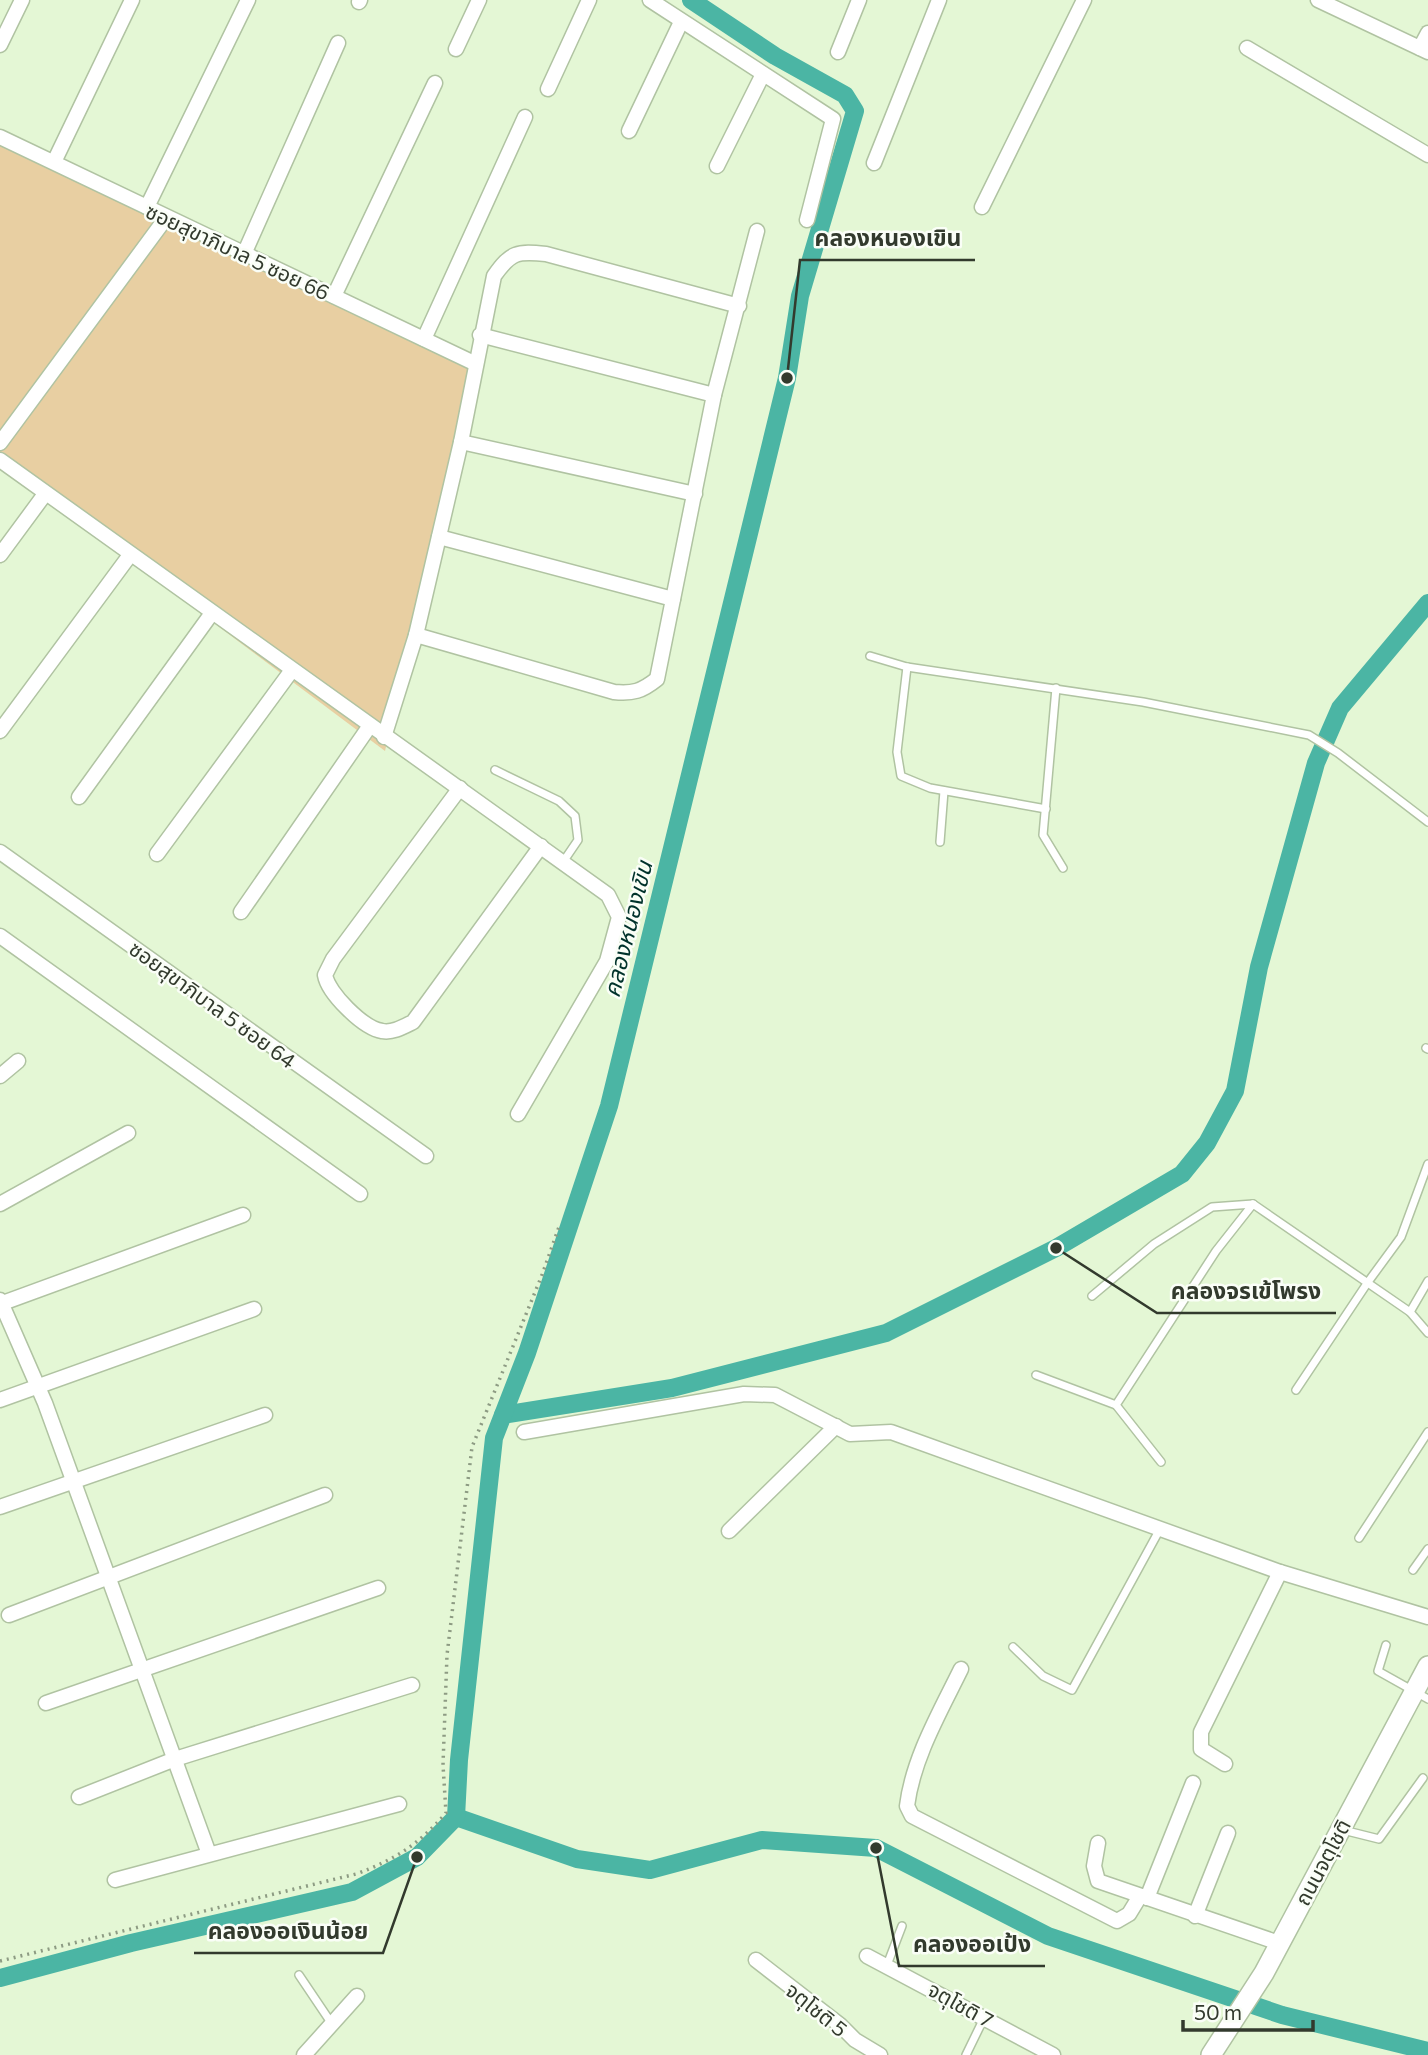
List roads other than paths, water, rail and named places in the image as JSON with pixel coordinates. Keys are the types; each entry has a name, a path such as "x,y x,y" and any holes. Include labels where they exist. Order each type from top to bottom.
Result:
{"street":[{"path":"0,45 22,0"},
{"path":"54,162 132,0"},
{"path":"146,207 248,0"},
{"path":"456,49 479,0"},
{"path":"548,89 589,0"},
{"path":"650,0 834,120 807,220"},
{"path":"838,52 859,0"},
{"path":"874,163 939,0"},
{"path":"982,208 1083,0"},
{"path":"1326,2 1424,50 1428,33"},
{"path":"629,131 681,22"},
{"path":"244,254 338,43"},
{"path":"1247,48 1428,155"},
{"path":"717,166 763,74"},
{"path":"334,296 435,83"},
{"path":"424,339 525,117"},
{"name":"ซอยสุขาภิบาล 5 ซอย 66","path":"0,137 476,364"},
{"path":"0,443 166,218"},
{"path":"416,635 614,692 630,694 643,690 657,679 714,395 757,231"},
{"path":"384,737 416,635 461,442 480,335 494,276 507,257 524,252 546,254 739,306"},
{"path":"480,335 714,395"},
{"path":"461,442 695,495"},
{"path":"0,460 369,727 460,788 608,895 619,917 607,961 519,1114"},
{"path":"0,555 45,494"},
{"path":"439,537 673,599"},
{"path":"0,731 130,555"},
{"path":"79,797 212,613"},
{"path":"157,855 292,670"},
{"path":"241,912 369,727"},
{"path":"460,788 332,959 325,975 332,994 361,1018 380,1031 398,1029 413,1021 541,846"},
{"name":"ซอยสุขาภิบาล 5 ซอย 64","path":"0,852 426,1156"},
{"path":"0,936 360,1194"},
{"path":"0,1076 18,1061"},
{"path":"0,1204 128,1133"},
{"path":"209,1854 38,1385 1,1302 243,1215"},
{"path":"0,1400 254,1309"},
{"path":"524,1432 744,1394 775,1395 850,1434 891,1432 1280,1572 1428,1617"},
{"path":"0,1507 265,1415"},
{"path":"729,1531 836,1426"},
{"path":"9,1615 325,1495"},
{"path":"1225,1764 1202,1749 1202,1732 1280,1572"},
{"path":"46,1703 378,1588"},
{"name":"ถนนจตุโชติ","path":"1211,2055 1264,1973 1339,1829 1420,1696 1428,1666"},
{"path":"961,1669 927,1740 916,1771 907,1806 912,1816 1118,1921 1129,1914 1144,1897 1193,1783"},
{"path":"79,1797 174,1759 412,1685"},
{"path":"115,1880 399,1804"},
{"path":"1195,1916 1228,1833"},
{"path":"1098,1843 1094,1866 1098,1881 1279,1943"},
{"name":"จตุโชติ 7","path":"867,1956 1053,2055"},
{"name":"จตุโชติ 5","path":"756,1960 840,2025 855,2040 880,2055"},
{"path":"304,2055 357,1996"}],"lane":[{"path":"870,656 907,667 1056,688 1309,734 1428,822"},
{"path":"907,667 897,769 901,776 910,782 944,791 1046,808"},
{"path":"1056,688 1043,835 1063,868"},
{"path":"495,770 559,801 575,816 578,840 563,862"},
{"path":"940,842 944,791"},
{"path":"1296,1390 1407,1228 1428,1164"},
{"path":"1116,1405 1216,1251 1253,1204"},
{"path":"1092,1296 1154,1244 1212,1207 1253,1204 1410,1312 1428,1334"},
{"path":"1410,1312 1428,1281"},
{"path":"1036,1375 1116,1405 1161,1462"},
{"path":"1359,1538 1428,1432"},
{"path":"1013,1647 1043,1676 1072,1690 1160,1529"},
{"path":"1413,1570 1428,1549"},
{"path":"1386,1645 1378,1671 1420,1696"},
{"path":"1339,1829 1379,1839 1423,1778"},
{"path":"887,1965 902,1926"},
{"path":"299,1975 332,2024"},
{"path":"966,2054 984,2017"}],"waterway":[{"name":"คลองหนองเขิน","path":"0,1978 131,1943 352,1892 417,1857 456,1817 459,1760 494,1438 527,1353 609,1106 787,378 800,296 855,111 845,95 775,56 691,0"},
{"path":"503,1415 672,1388 886,1333 1056,1248 1182,1174 1207,1143 1235,1091 1259,967 1316,763 1340,708 1428,603"},
{"path":"456,1817 577,1859 650,1870 762,1840 876,1848 1048,1936 1282,2015 1428,2051"}],"place":[{"name":"คลองหนองเขิน","path":"787,378"},
{"name":"คลองจรเข้โพรง","path":"1056,1248"},
{"name":"คลองออเป้ง","path":"876,1848"},
{"name":"คลองออเงินน้อย","path":"417,1857"}]}
